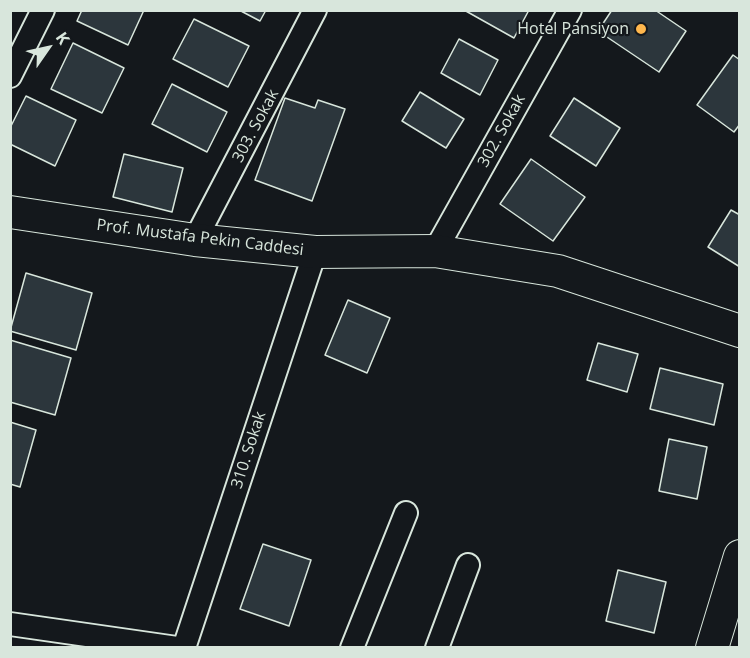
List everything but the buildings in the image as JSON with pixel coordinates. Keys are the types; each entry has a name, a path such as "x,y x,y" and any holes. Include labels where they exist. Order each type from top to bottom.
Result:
{"main road":[{"name":"Prof. Mustafa Pekin Caddesi","path":"10,212 195,240 315,252 435,251 558,270 740,331"},
{"path":"712,648 740,556"}],"street":[{"name":"303. Sokak","path":"195,240 315,10"},
{"name":"302. Sokak","path":"435,251 570,10"},
{"path":"10,76 36,13"},
{"name":"310. Sokak","path":"184,648 315,252"},
{"path":"352,648 406,513"},
{"path":"437,648 468,565"},
{"path":"10,624 104,642 177,648"}],"place":[{"name":"Hotel Pansiyon","path":"641,29"}]}
